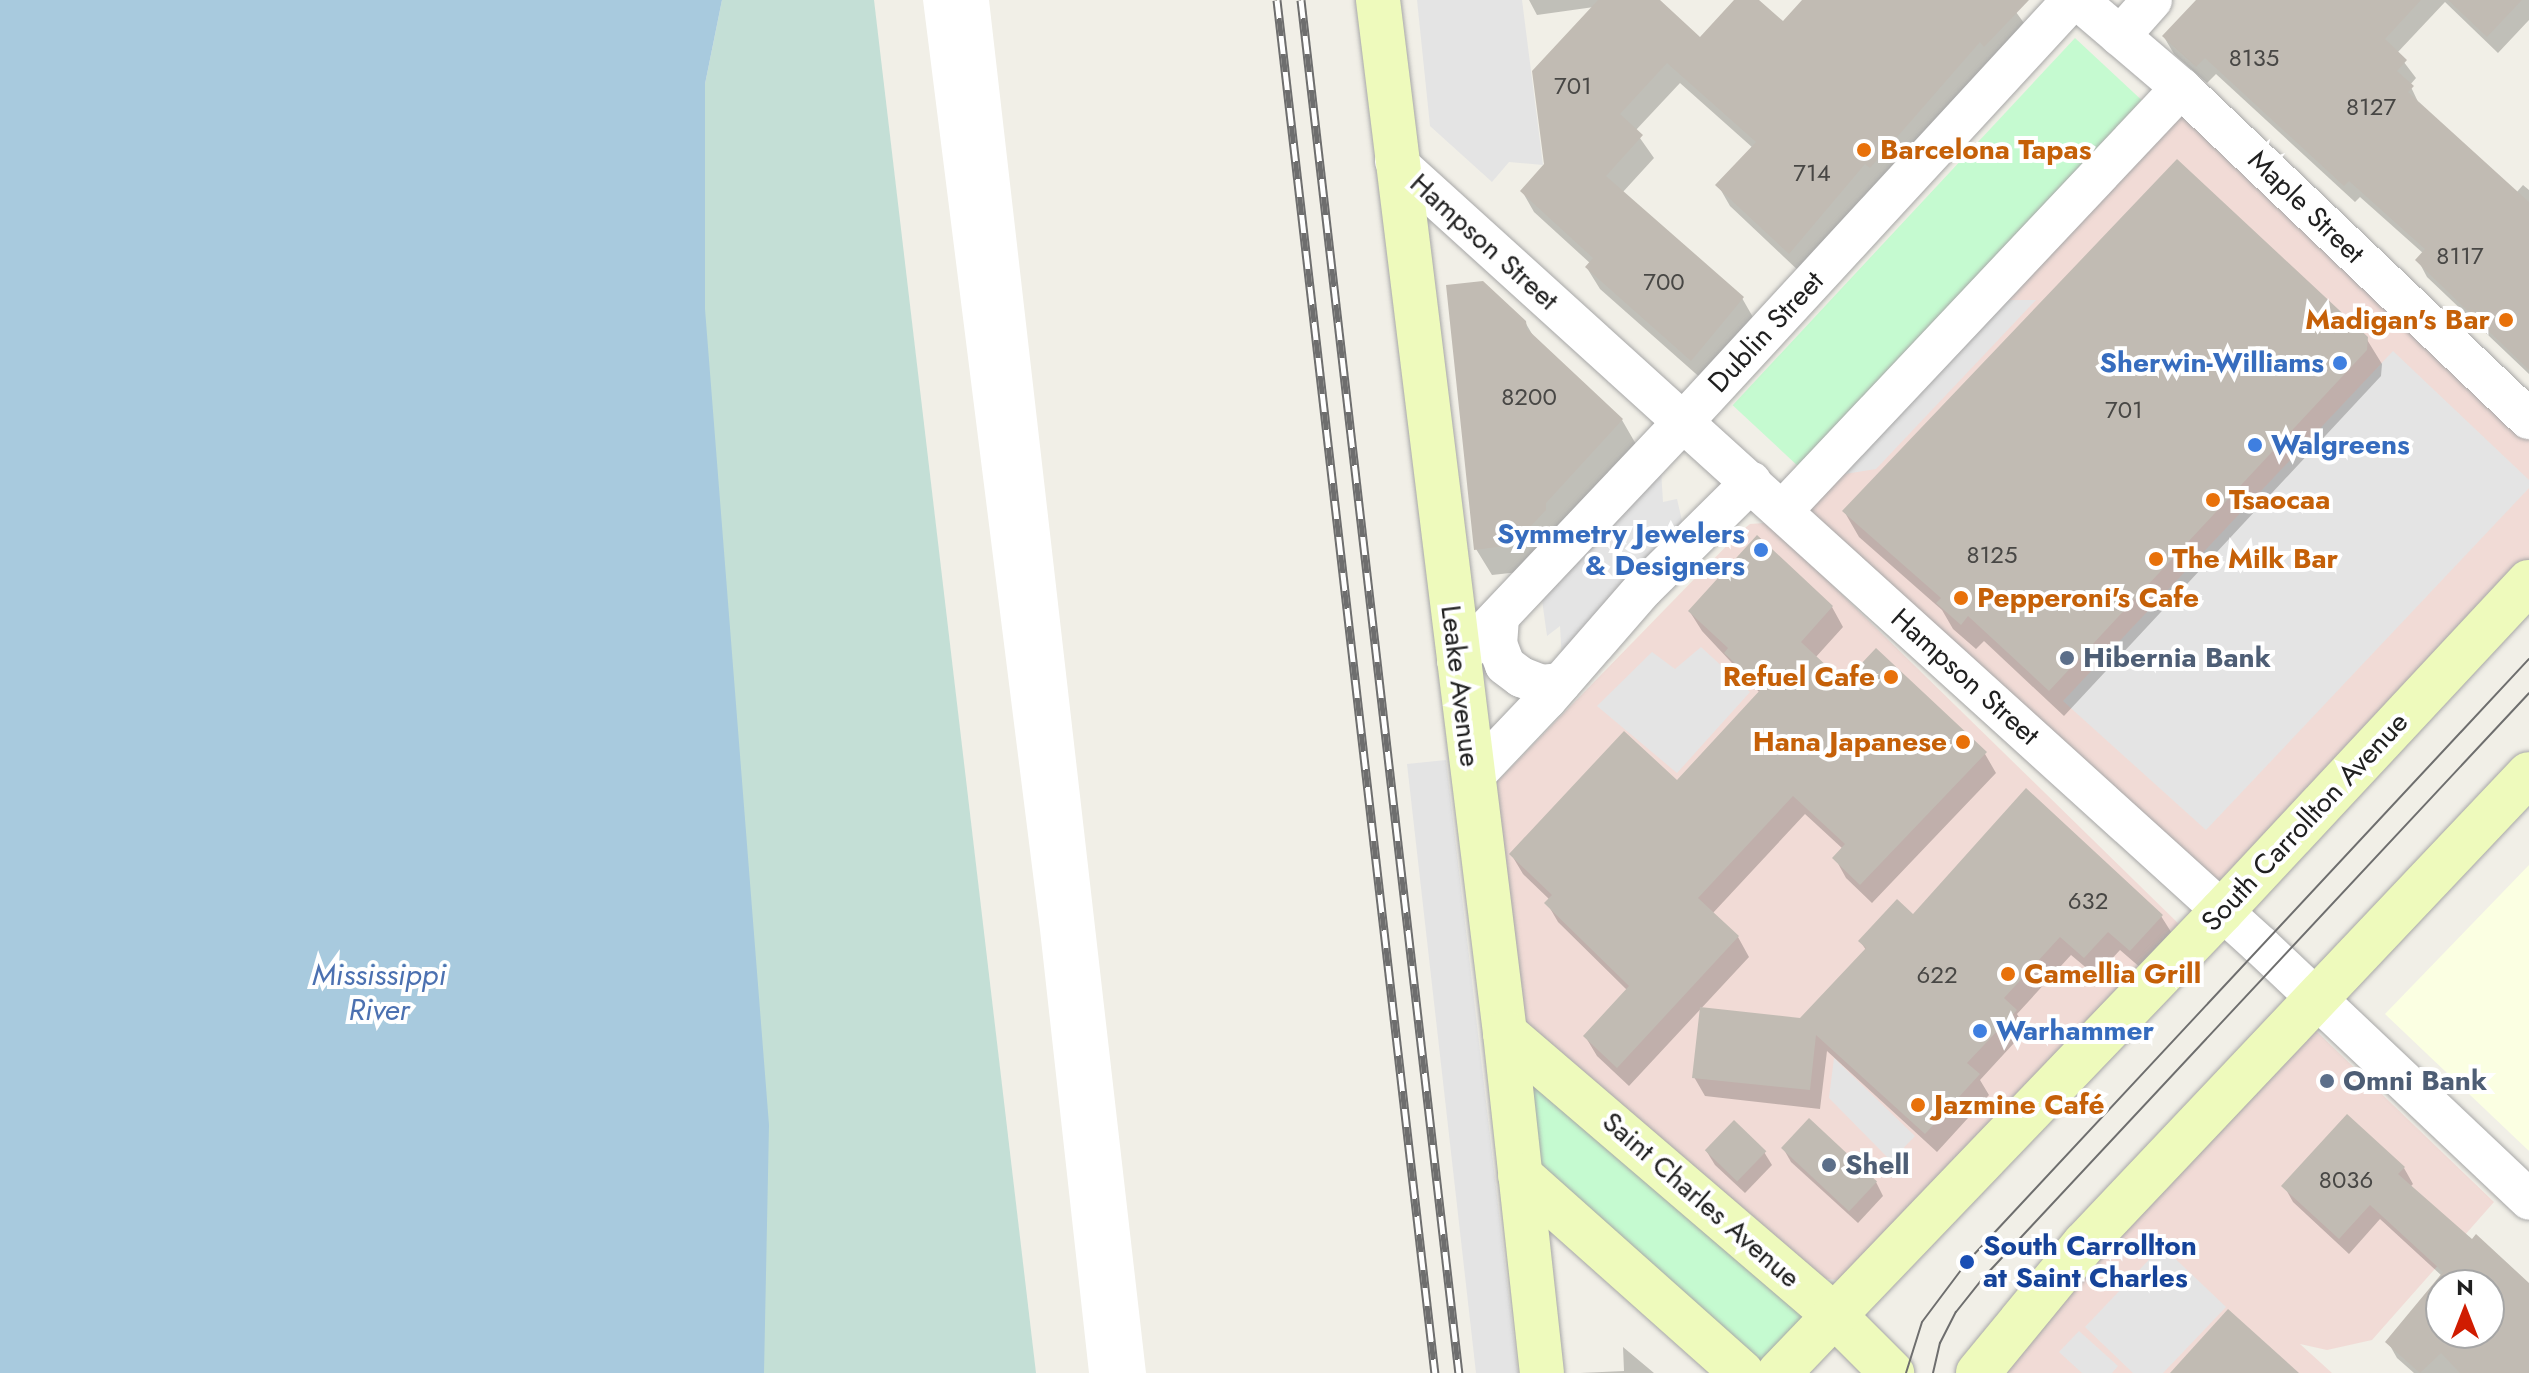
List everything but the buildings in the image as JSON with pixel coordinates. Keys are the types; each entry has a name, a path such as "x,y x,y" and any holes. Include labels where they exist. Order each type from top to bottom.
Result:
{"street":[{"name":"Leake Avenue","path":"1378,0 1395,161 1505,1033 1542,1373"},
{"name":"Dublin Street","path":"1457,661 1683,422 2072,0"},
{"path":"2101,19 2152,0"},
{"name":"Maple Street","path":"2101,19 2181,88 2529,419"},
{"path":"1783,510 2181,88"},
{"name":"Hampson Street","path":"1395,161 2222,911 2529,1199"},
{"path":"1472,778 1644,588 1751,482"},
{"name":"South Carrollton Avenue","path":"1779,1373 2222,911 2529,582"},
{"path":"1499,617 1497,644 1505,665 1521,677 1542,685 1561,683"},
{"path":"1978,1373 2084,1244 2529,774"},
{"name":"Saint Charles Avenue","path":"1505,1033 1835,1316 1892,1373"},
{"path":"1520,1175 1742,1373"}],"shaded area":[{"path":"722,0 874,0 1036,1373 737,1373 683,302 705,84"},
{"path":"1417,0 1522,0 1543,165 1509,162 1492,182 1430,126"},
{"path":"2164,81 2529,417 2529,582 2222,911 1804,516"},
{"path":"1992,300 2036,300 1876,469 1826,477"},
{"path":"2393,351 2529,480 2529,488 2206,830 2063,701"},
{"path":"1661,470 1663,502 1677,499 1684,529 1562,661 1560,626 1547,636 1542,600"},
{"path":"1764,523 1775,529 2185,930 1846,1281 1819,1278 1525,1024 1488,791 1740,532 1750,524"},
{"path":"1701,647 1750,692 1677,773 1597,706 1652,652 1675,669"},
{"path":"1446,760 1518,1373 1476,1373 1407,764"},
{"path":"2529,865 2529,1151 2385,1014"},
{"path":"2312,1027 2494,1202 2435,1269 2425,1269 2425,1280 2372,1340 2327,1350 2300,1344 2332,1373 1998,1373 2151,1193"},
{"path":"1834,1058 1915,1136 1891,1161 1829,1098"},
{"path":"2162,1246 2226,1307 2163,1373 2133,1373 2085,1327"},
{"path":"2079,1331 2118,1366 2112,1373 2082,1373 2059,1352"}],"green space":[{"path":"2075,38 2142,100 1799,467 1733,405"},
{"path":"1532,1082 1812,1312 1756,1371 1539,1183"}],"water":[{"name":"Mississippi River","path":"0,0 722,0 705,84 705,309 769,1125 764,1373 0,1373"}],"pier":[{"path":"923,0 989,0 1146,1373 1089,1373 1040,930"}],"tram line":[{"path":"1906,1373 1922,1322 1967,1262 2529,659"},
{"path":"1933,1373 1940,1343 1956,1312 1983,1278 2529,693"}],"railway":[{"path":"1277,0 1435,1373"},
{"path":"1301,0 1459,1373"}],"place":[{"name":"Barcelona Tapas","path":"1864,150"},
{"name":"Madigan's Bar","path":"2506,320"},
{"name":"Sherwin-Williams","path":"2340,363"},
{"name":"Walgreens","path":"2255,445"},
{"name":"Tsaocaa","path":"2213,500"},
{"name":"Symmetry Jewelers & Designers","path":"1761,550"},
{"name":"The Milk Bar","path":"2156,559"},
{"name":"Pepperoni's Cafe","path":"1961,598"},
{"name":"Hibernia Bank","path":"2067,658"},
{"name":"Refuel Cafe","path":"1891,677"},
{"name":"Hana Japanese","path":"1963,742"},
{"name":"Camellia Grill","path":"2008,974"},
{"name":"Warhammer","path":"1980,1031"},
{"name":"Omni Bank","path":"2327,1081"},
{"name":"Jazmine Café","path":"1918,1105"},
{"name":"Shell","path":"1829,1165"},
{"name":"South Carrollton at Saint Charles","path":"1967,1262"}]}
